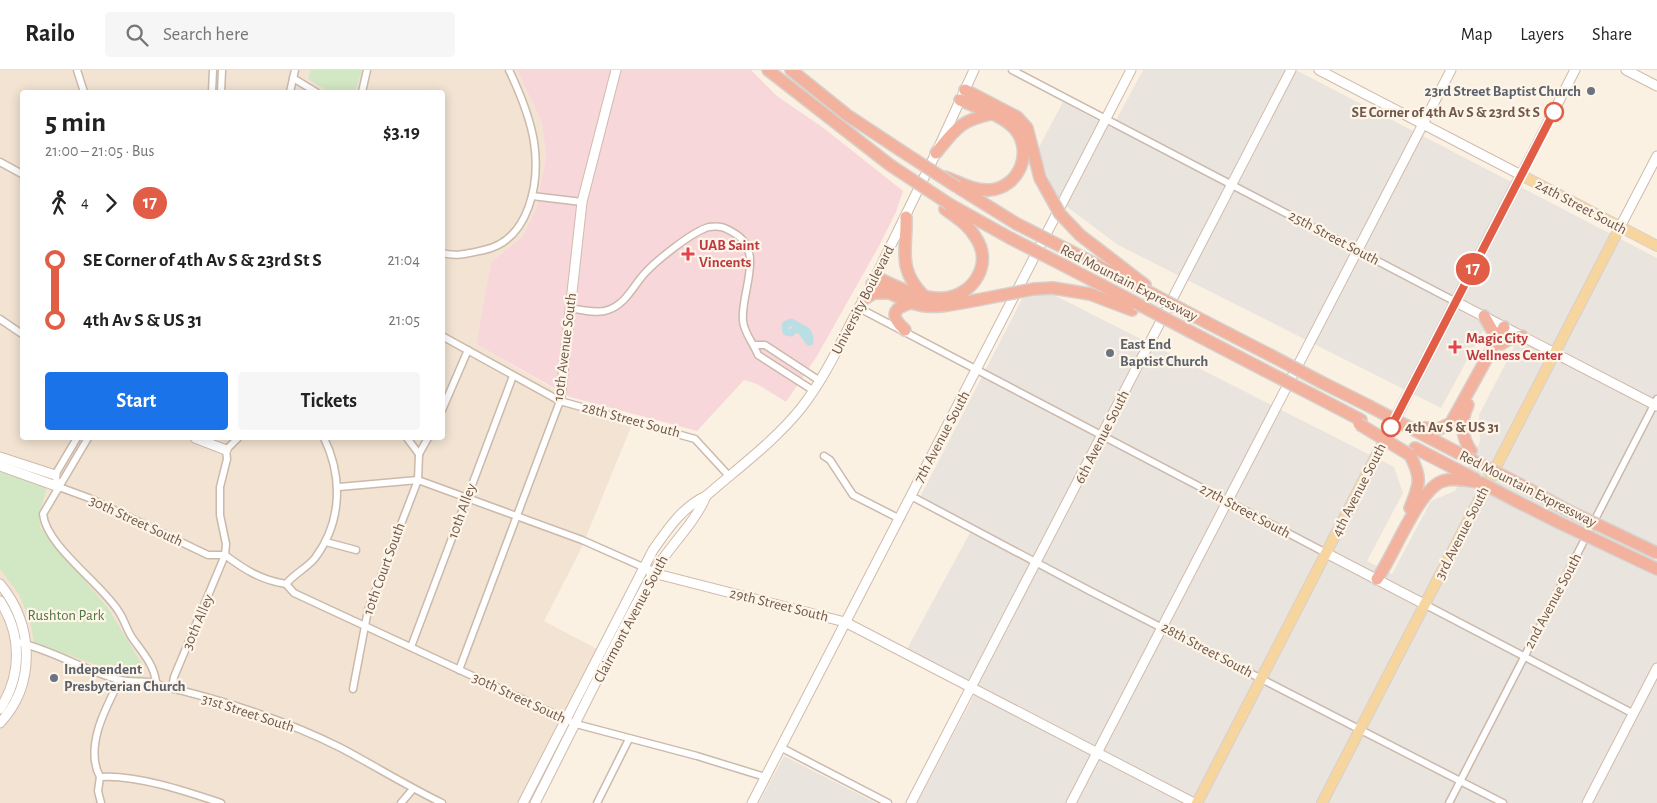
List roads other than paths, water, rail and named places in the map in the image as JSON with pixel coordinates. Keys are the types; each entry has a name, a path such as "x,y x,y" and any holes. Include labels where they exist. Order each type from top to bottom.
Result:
{"highway":[{"path":"768,70 868,148 870,155 947,207 976,237 982,254 981,268 975,282 959,294 941,298 909,292 874,280"},
{"name":"Red Mountain Expressway","path":"791,70 827,100 900,150 1017,224 1216,323 1224,331 1320,382 1394,420 1423,431 1522,483 1552,496 1563,507 1657,553"},
{"path":"958,185 985,190 998,188 1012,180 1021,168 1024,150 1018,134 1007,122 962,95"},
{"path":"962,95 1017,117 1027,128 1040,178 1060,214 1080,235 1144,287"},
{"path":"936,153 959,126 967,120 991,114"},
{"name":"Red Mountain Expressway","path":"947,207 1065,266 1134,306 1172,322 1332,405 1458,476 1482,483 1657,569"},
{"path":"906,217 905,269 911,281 923,295"},
{"path":"874,280 890,294 910,303 934,308 1053,288 1090,294 1134,306"},
{"path":"861,303 874,293 890,294"},
{"path":"905,330 896,322 895,314 899,308 910,303"},
{"path":"1484,316 1498,343"},
{"path":"1423,431 1439,429 1451,422 1507,328"},
{"path":"1470,455 1462,431 1462,420 1466,408 1498,343 1522,336"},
{"path":"1377,579 1383,559 1409,509 1417,488 1419,472 1412,451"},
{"path":"1377,579 1388,564 1424,496 1437,483 1458,476"}],"main road":[{"name":"24th Street South","path":"1521,175 1657,246"},
{"name":"4th Avenue South","path":"1196,803 1521,175"},
{"name":"3rd Avenue South","path":"1322,803 1620,227"}],"street":[{"path":"77,70 83,90"},
{"path":"212,90 214,70"},
{"path":"220,90 222,70"},
{"path":"290,90 295,70"},
{"path":"362,90 367,70"},
{"path":"445,254 458,256 488,249 502,242 522,223 532,196 536,155 534,140 522,98 509,70"},
{"name":"10th Avenue South","path":"459,670 560,401 582,202 616,70"},
{"name":"University Boulevard","path":"706,496 786,426 814,391 906,217 974,70"},
{"name":"25th Street South","path":"1012,70 1231,182 1456,302 1656,403"},
{"name":"7th Avenue South","path":"752,803 1131,70"},
{"name":"6th Avenue South","path":"911,803 1038,562 1290,70"},
{"name":"24th Street South","path":"1319,70 1521,175"},
{"path":"1072,803 1451,70"},
{"name":"4th Avenue South","path":"1521,175 1575,70"},
{"path":"1626,70 1657,86"},
{"path":"293,78 313,90"},
{"name":"3rd Avenue South","path":"1620,227 1657,156"},
{"path":"0,162 20,173"},
{"path":"532,196 582,202"},
{"path":"570,308 603,312 615,307 626,297 650,268 672,250 707,227 725,227 740,236 748,247 751,259 743,321 746,332 755,344 758,355 814,391"},
{"name":"27th Street South","path":"861,303 977,371 1632,713"},
{"path":"0,319 20,333"},
{"name":"28th Street South","path":"445,338 560,401 690,437 700,443 729,476"},
{"path":"755,344 765,345 820,381"},
{"path":"445,403 468,350"},
{"name":"10th Alley","path":"410,647 513,376"},
{"name":"2nd Avenue South","path":"1449,803 1656,403"},
{"path":"59,487 55,475 76,440"},
{"path":"87,440 44,514 44,524 51,535 120,612 130,635 155,670 156,682"},
{"path":"200,440 226,450"},
{"path":"226,450 236,440"},
{"path":"226,450 227,459 220,487 220,515 226,544 225,555 250,574 270,582 286,584 313,560 326,542 334,520 339,488 332,455 325,440"},
{"path":"408,440 419,454 427,440"},
{"name":"10th Court South","path":"353,689 368,610 418,480 419,454"},
{"path":"824,456 830,460 853,495 900,520"},
{"path":"0,457 55,475"},
{"path":"0,466 59,487"},
{"name":"29th Street South","path":"339,488 418,480 582,540 653,573 845,622 1097,754 1196,803"},
{"name":"30th Street South","path":"59,487 89,498 208,555 225,555"},
{"name":"Clairmont Avenue South","path":"566,720 643,567 671,525 691,503 706,496"},
{"name":"Clairmont Avenue South","path":"535,803 653,573 682,531 700,511 706,496"},
{"name":"28th Street South","path":"911,496 1090,591 1503,803"},
{"path":"326,542 356,550"},
{"name":"30th Alley","path":"172,688 174,677 225,555"},
{"path":"0,584 14,604 27,644 22,681 2,715"},
{"name":"30th Street South","path":"286,584 294,593 566,720 765,777"},
{"path":"0,601 13,626 17,642 16,674 2,715"},
{"name":"31st Street South","path":"17,642 27,644 120,680 144,684 156,682 283,722 342,748 413,789 442,803"},
{"path":"1587,803 1657,668"},
{"path":"101,803 98,791 100,777 96,768 96,743 105,708 120,680"},
{"path":"523,803 566,720"},
{"path":"598,803 629,739"},
{"path":"782,748 888,803"},
{"path":"100,777 124,778 190,793 221,803"},
{"path":"401,803 413,789"}],"waterway":[{"path":"809,342 800,330 795,329 791,333 786,332 785,325 791,322 807,331 810,342"}],"place":[{"name":"23rd Street Baptist Church","path":"1591,91"},
{"name":"SE Corner of 4th Av S & 23rd St S","path":"1554,112"},
{"name":"UAB Saint Vincents","path":"688,254"},
{"name":"Magic City Wellness Center","path":"1455,347"},
{"name":"East End Baptist Church","path":"1110,353"},
{"name":"4th Av S & US 31","path":"1391,427"},
{"name":"Independent Presbyterian Church","path":"54,678"}],"park label":[{"name":"Rushton Park","path":"66,615"}]}
